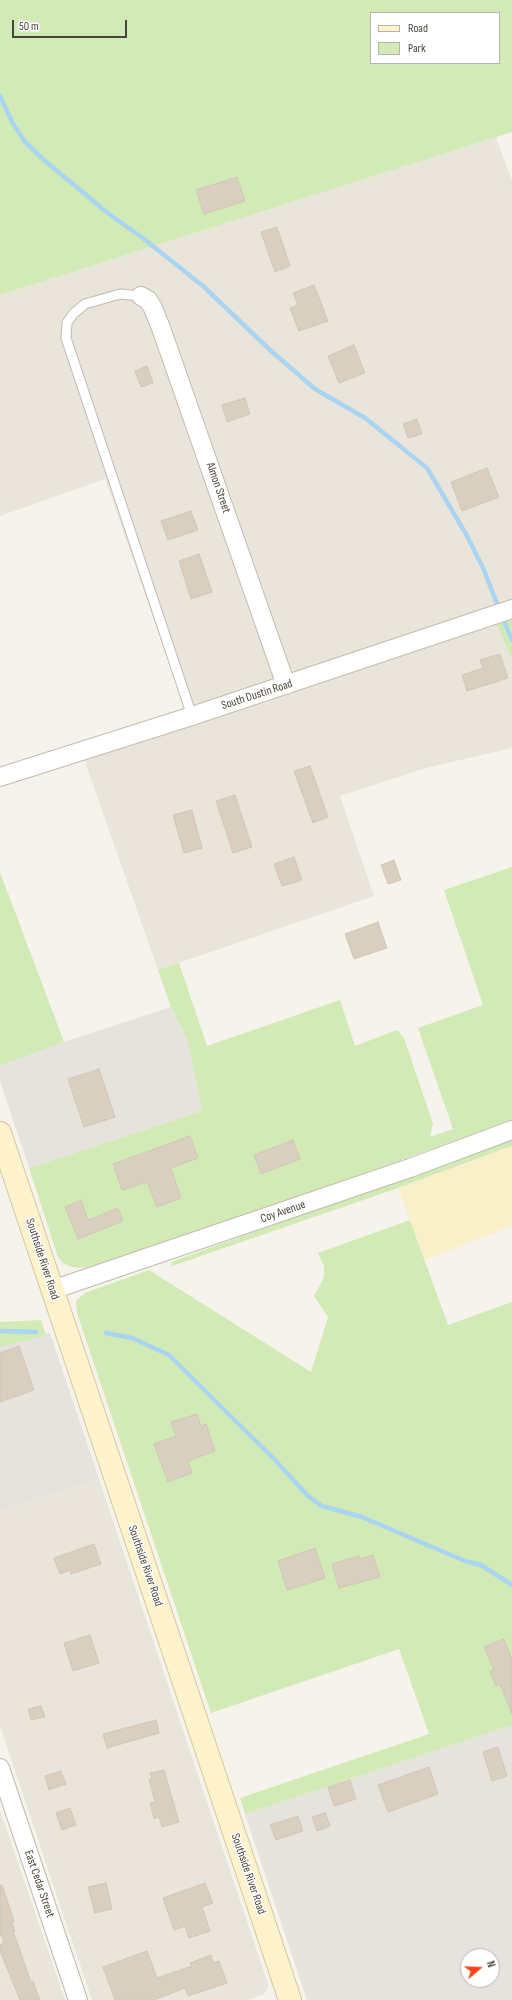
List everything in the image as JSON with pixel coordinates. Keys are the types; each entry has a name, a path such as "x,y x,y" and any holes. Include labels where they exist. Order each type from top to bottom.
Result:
{"main road":[{"name":"Southside River Road","path":"0,1133 290,2000"}],"street":[{"name":"Almon Street","path":"141,296 148,300 153,308 161,328 286,685"},
{"name":"South Dustin Road","path":"0,777 192,716 512,609"},
{"name":"Coy Avenue","path":"52,1290 410,1168 512,1130"},
{"name":"East Cedar Street","path":"0,1768 78,2000"}],"lane":[{"path":"141,296 120,294 85,304 72,314 67,323 66,338 192,716"}],"shaded area":[{"path":"496,137 512,181 512,601 185,709 105,479 0,516 0,295"},
{"path":"496,623 512,659 512,748 426,768 340,796 374,896 158,970 84,759"},
{"path":"171,1007 187,1039 202,1111 29,1168 0,1081 0,1066 64,1042"},
{"path":"50,1333 99,1479 0,1511 0,1347"},
{"path":"99,1479 268,1984 268,1988 264,1994 248,2000 92,2000 0,1726 0,1511"},
{"path":"512,1725 512,2000 307,2000 245,1814"},
{"path":"0,1810 65,2000 0,2000"}],"green space":[{"path":"0,0 512,0 512,132 0,295"},
{"path":"512,618 512,659 496,623"},
{"path":"512,867 512,1121 94,1268 72,1267 64,1264 58,1257 29,1168 202,1111 187,1039 171,1007 158,970 179,963 207,1046 340,1000 355,1046 397,1030 404,1038 433,1124 430,1137 453,1129 418,1028 483,1005 444,890"},
{"path":"0,872 64,1042 0,1066"},
{"path":"512,1138 512,1146 398,1188 172,1266 171,1262"},
{"path":"410,1220 448,1325 512,1302 512,1725 245,1814 240,1798 429,1734 399,1649 211,1713 77,1313 76,1301 85,1293 149,1270 311,1372 328,1317 314,1296 324,1277 324,1266 318,1253"},
{"path":"41,1320 46,1335 0,1347 0,1322"}],"sand":[{"path":"512,1146 512,1226 425,1260 398,1188"}],"building":[{"path":"237,177 245,201 204,214 196,190"},
{"path":"277,227 290,266 275,272 261,232"},
{"path":"314,285 328,321 299,331 290,308 298,305 293,293"},
{"path":"354,345 365,373 339,383 328,356"},
{"path":"147,366 153,383 141,387 135,371"},
{"path":"245,398 250,414 227,422 222,405"},
{"path":"417,419 422,434 408,438 403,424"},
{"path":"487,468 499,497 462,511 451,482"},
{"path":"191,511 198,530 168,540 161,521"},
{"path":"199,554 212,592 191,599 179,561"},
{"path":"500,654 508,678 467,691 462,675 483,668 480,660"},
{"path":"310,766 328,817 313,823 294,771"},
{"path":"235,795 252,847 233,853 216,801"},
{"path":"192,810 202,848 184,853 173,815"},
{"path":"294,857 302,880 282,886 274,864"},
{"path":"394,860 401,880 388,884 381,865"},
{"path":"378,922 387,948 354,959 345,934"},
{"path":"99,1069 115,1117 84,1127 68,1079"},
{"path":"190,1136 198,1158 171,1168 181,1198 157,1207 147,1182 122,1190 113,1164"},
{"path":"293,1140 300,1159 261,1174 254,1155"},
{"path":"81,1200 88,1220 118,1208 123,1221 78,1239 65,1207"},
{"path":"19,1346 34,1390 0,1402 0,1353"},
{"path":"197,1414 201,1426 206,1424 215,1451 188,1461 192,1473 168,1482 154,1444 176,1436 171,1422"},
{"path":"94,1544 101,1564 71,1574 70,1570 60,1574 54,1558"},
{"path":"315,1548 325,1578 287,1590 278,1561"},
{"path":"373,1555 380,1577 339,1588 332,1564 359,1556 360,1559"},
{"path":"90,1635 99,1663 73,1671 64,1643"},
{"path":"504,1639 512,1659 512,1714 500,1684 496,1686 490,1671 494,1670 484,1647"},
{"path":"41,1706 45,1717 31,1720 28,1709"},
{"path":"156,1720 159,1733 107,1748 103,1734"},
{"path":"498,1747 507,1776 492,1781 483,1752"},
{"path":"429,1767 438,1794 388,1812 378,1785"},
{"path":"164,1770 179,1822 162,1827 159,1817 154,1819 150,1803 155,1802 149,1779 152,1778 150,1773"},
{"path":"61,1771 66,1784 49,1790 45,1776"},
{"path":"350,1780 356,1799 334,1806 328,1787"},
{"path":"70,1808 76,1825 62,1830 56,1813"},
{"path":"325,1813 330,1826 317,1831 312,1817"},
{"path":"298,1816 303,1831 276,1840 270,1825"},
{"path":"106,1883 112,1909 95,1913 88,1887"},
{"path":"205,1883 213,1903 202,1907 210,1931 189,1938 185,1926 174,1930 163,1898"},
{"path":"0,1885 2,1885 14,1921 12,1922 15,1931 13,1931 31,1982 33,1981 40,2000 20,2000 0,1951 0,1945 4,1943 2,1935 0,1936"},
{"path":"147,1951 157,1978 192,1966 190,1963 211,1955 213,1963 219,1961 227,1983 188,1996 185,1988 154,2000 115,2000 103,1967"}],"waterway":[{"path":"0,96 12,122 25,142 44,160 109,214 144,239 203,286 270,350 315,389 365,418 427,468 466,534 484,570 499,609"},
{"path":"502,616 512,640"},
{"path":"0,1331 36,1332"},
{"path":"106,1333 132,1338 169,1355 275,1460 308,1496 322,1506 362,1517 465,1561 481,1565 512,1585"}]}
